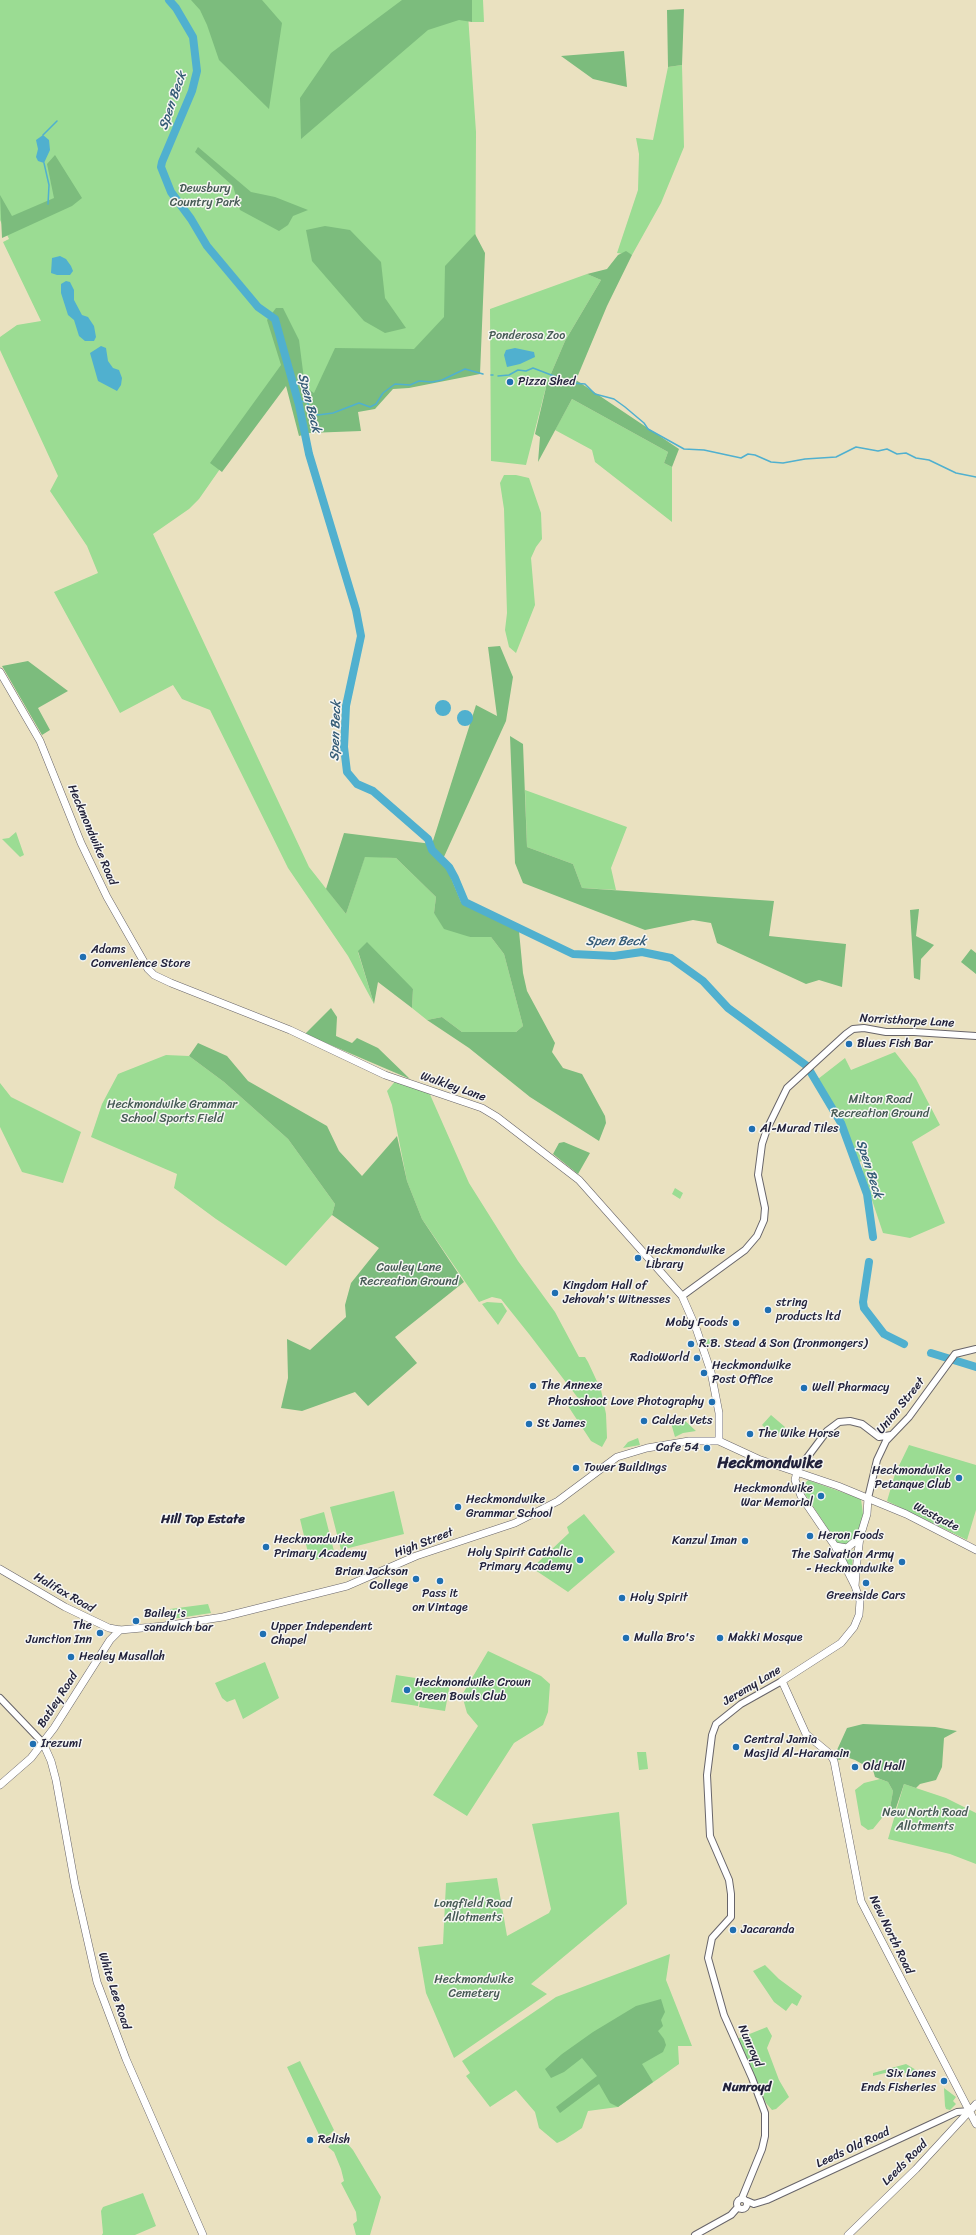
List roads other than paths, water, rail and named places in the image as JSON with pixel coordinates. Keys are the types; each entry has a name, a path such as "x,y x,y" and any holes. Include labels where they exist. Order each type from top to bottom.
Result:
{"main road":[{"name":"Heckmondwike Road","path":"0,672 40,741 81,843 107,897 137,952 154,975 184,988"},
{"name":"Walkley Lane","path":"184,988 290,1030 399,1080 482,1108 497,1117 579,1180 682,1296 696,1328 716,1392 720,1413 720,1441"},
{"path":"705,1441 719,1429"},
{"name":"High Street","path":"120,1630 164,1626 223,1617 347,1586 416,1556 515,1523 534,1514 558,1501 617,1456 671,1443 720,1441"},
{"name":"Westgate","path":"720,1441 758,1459 796,1471 906,1514 976,1550"},
{"path":"796,1471 795,1480 801,1496 835,1546 856,1586"},
{"path":"856,1586 860,1536 867,1514 868,1498"},
{"path":"835,1546 847,1548 860,1536"},
{"name":"Halifax Road","path":"0,1569 88,1620 120,1630"},
{"name":"Jeremy Lane","path":"782,1681 841,1643 854,1626 858,1615 860,1601 856,1586"},
{"name":"Batley Road","path":"0,1785 32,1758 106,1646 120,1630"},
{"name":"New North Road","path":"782,1681 804,1730 812,1740 830,1754 834,1761 861,1901 976,2124"},
{"name":"White Lee Road","path":"43,1743 51,1762 56,1780 75,1885 97,1982 126,2059 203,2235"},
{"name":"Leeds Road","path":"848,2235 916,2169 976,2104"}],"street":[{"name":"Norristhorpe Lane","path":"682,1296 745,1250 757,1236 764,1220 765,1208 758,1175 762,1144 787,1088 811,1066 853,1029 864,1028 886,1032 914,1032 976,1036"},
{"name":"Union Street","path":"868,1498 872,1476 882,1450 891,1435 909,1417 955,1354 976,1349"},
{"path":"796,1471 827,1431 839,1422 850,1421 862,1424 879,1437 891,1435"},
{"path":"876,1435 882,1450"},
{"name":"Jeremy Lane","path":"709,1948 712,1938 731,1917 731,1894 729,1880 710,1836 707,1775 712,1735 716,1724 721,1719 782,1681"},
{"path":"0,1698 43,1743"},
{"name":"Nunroyd","path":"709,1948 708,1958 724,2015 752,2078 765,2113 765,2136 762,2149 744,2200"},
{"name":"Leeds Old Road","path":"744,2200 754,2204 767,2200 957,2112 969,2111"},
{"path":"695,2235 731,2215 738,2207 745,2208 744,2200"}],"water":[{"path":"43,135 49,140 50,150 44,163 38,161 36,157 38,149 36,140"},
{"path":"60,256 66,259 71,266 73,271 70,275 57,275 51,273 52,258"},
{"path":"66,281 70,282 74,290 74,300 82,315 88,317 94,326 96,337 94,341 85,341 79,336 74,320 68,315 61,293 61,284"},
{"path":"101,346 106,348 108,361 113,368 119,370 122,378 121,385 117,391 98,381 90,353"},
{"path":"515,348 534,352 535,357 520,364 507,367 504,355 506,350"},
{"path":"440,700 446,700 451,705 449,714 446,716 440,716 435,711 435,705"},
{"path":"462,710 468,710 473,715 471,724 468,726 462,726 457,721 457,715"}],"waterway":[{"name":"Spen Beck","path":"169,0 176,8 193,37 197,71 192,91 161,167 171,192 191,219 207,246 258,307 275,319 299,405 309,454 356,610 361,636 346,706 344,747 347,772 357,784 373,791 428,839 432,850 449,867 465,902 573,954 614,956 642,952 671,958 703,981 728,1008 807,1066 841,1123 867,1194 873,1237"},
{"path":"43,135 57,121"},
{"path":"44,163 49,185 48,204"},
{"path":"498,376 509,375 518,370 526,371 533,368 572,383 585,384 595,394 614,399 644,423 648,429 684,449 704,450 741,458 748,454 755,455 771,462 783,463 805,459 836,457 856,447 878,451 887,449 897,454 906,453 916,458 929,460 956,473 976,477"},
{"path":"299,401 307,402 311,411 318,415 333,413 359,403 370,407 376,404 383,393 395,384 410,385 419,381 432,382 442,380 465,369 483,374"},
{"name":"Spen Beck","path":"869,1262 863,1302 864,1308 884,1334 904,1344"},
{"name":"Spen Beck","path":"931,1353 976,1367"}],"place":[{"name":"Pizza Shed","path":"510,382"},
{"name":"Adams Convenience Store","path":"83,957"},
{"name":"Blues Fish Bar","path":"849,1044"},
{"name":"Al-Murad Tiles","path":"752,1129"},
{"name":"Heckmondwike Library","path":"638,1258"},
{"name":"Kingdom Hall of Jehovah's Witnesses","path":"555,1293"},
{"name":"string products ltd","path":"768,1310"},
{"name":"Moby Foods","path":"736,1323"},
{"name":"R.B. Stead & Son (Ironmongers)","path":"691,1344"},
{"name":"RadioWorld","path":"697,1358"},
{"name":"Heckmondwike Post Office","path":"704,1373"},
{"name":"The Annexe","path":"533,1386"},
{"name":"Well Pharmacy","path":"804,1388"},
{"name":"Photoshoot Love Photography","path":"712,1402"},
{"name":"Calder Vets","path":"644,1421"},
{"name":"St James","path":"529,1424"},
{"name":"The Wike Horse","path":"750,1434"},
{"name":"Cafe 54","path":"707,1448"},
{"name":"Tower Buildings","path":"576,1468"},
{"name":"Heckmondwike Petanque Club","path":"959,1478"},
{"name":"Heckmondwike War Memorial","path":"821,1496"},
{"name":"Heckmondwike Grammar School","path":"458,1507"},
{"name":"Heron Foods","path":"810,1536"},
{"name":"Kanzul Iman","path":"745,1541"},
{"name":"Heckmondwike Primary Academy","path":"266,1547"},
{"name":"Holy Spirit Catholic Primary Academy","path":"580,1560"},
{"name":"The Salvation Army - Heckmondwike","path":"902,1562"},
{"name":"Brian Jackson College","path":"416,1579"},
{"name":"Pass it on Vintage","path":"440,1581"},
{"name":"Greenside Cars","path":"866,1583"},
{"name":"Holy Spirit","path":"622,1598"},
{"name":"Bailey's sandwich bar","path":"136,1621"},
{"name":"The Junction Inn","path":"100,1633"},
{"name":"Upper Independent Chapel","path":"263,1634"},
{"name":"Mulla Bro's","path":"626,1638"},
{"name":"Makki Mosque","path":"720,1638"},
{"name":"Healey Musallah","path":"71,1657"},
{"name":"Heckmondwike Crown Green Bowls Club","path":"407,1690"},
{"name":"Irezumi","path":"33,1744"},
{"name":"Central Jamia Masjid Al-Haramain","path":"736,1747"},
{"name":"Old Hall","path":"855,1767"},
{"name":"Jacaranda","path":"733,1930"},
{"name":"Six Lanes Ends Fisheries","path":"944,2081"},
{"name":"Relish","path":"310,2140"}],"district":[{"name":"Heckmondwike","path":"770,1464"},
{"name":"Hill Top Estate","path":"203,1520"},
{"name":"Nunroyd","path":"747,2088"}],"park label":[{"name":"Dewsbury Country Park","path":"205,196"},
{"name":"Ponderosa Zoo","path":"527,336"},
{"name":"Milton Road Recreation Ground","path":"880,1107"},
{"name":"Heckmondwike Grammar School Sports Field","path":"172,1112"},
{"name":"Cawley Lane Recreation Ground","path":"409,1275"},
{"name":"New North Road Allotments","path":"925,1820"},
{"name":"Longfield Road Allotments","path":"473,1911"},
{"name":"Heckmondwike Cemetery","path":"474,1987"}]}
